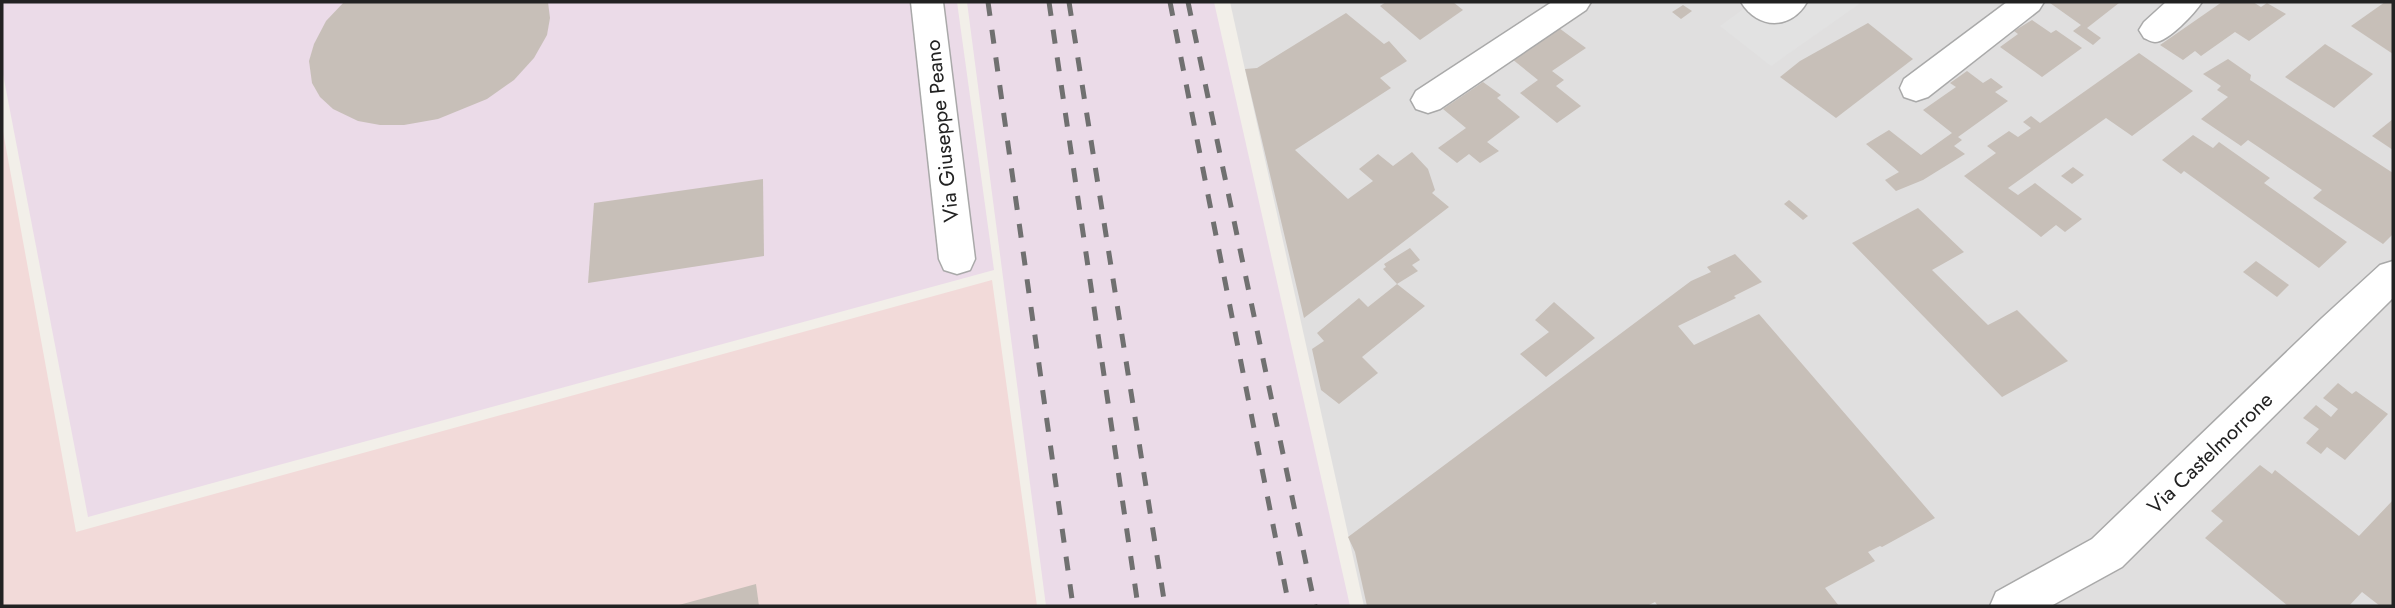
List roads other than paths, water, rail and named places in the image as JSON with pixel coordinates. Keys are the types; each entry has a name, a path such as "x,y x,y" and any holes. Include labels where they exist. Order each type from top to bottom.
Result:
{"street":[{"name":"Via Giuseppe Peano","path":"928,2 957,259"},
{"path":"1428,100 1575,2"},
{"path":"1757,2 1776,14 1791,2"},
{"path":"1916,88 2028,2"},
{"path":"2155,30 2186,2"},
{"name":"Via Castelmorrone","path":"2011,606 2107,553 2335,329 2393,276"}],"railway":[{"path":"988,2 1073,606"},
{"path":"1049,2 1138,606"},
{"path":"1069,2 1165,606"},
{"path":"1170,2 1289,606"},
{"path":"1188,2 1315,606"}]}
